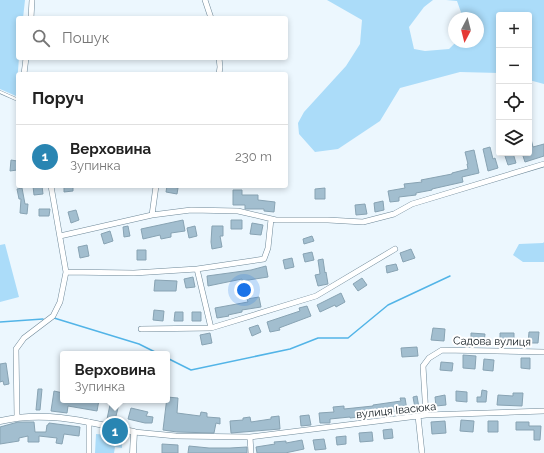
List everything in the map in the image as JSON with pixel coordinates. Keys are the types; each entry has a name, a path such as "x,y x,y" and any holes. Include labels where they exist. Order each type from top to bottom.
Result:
{"street":[{"path":"31,16 32,0"},
{"path":"205,0 210,16"},
{"path":"24,72 26,60"},
{"path":"219,60 219,72"},
{"path":"60,236 152,215 191,210 238,211 276,220 363,222 394,214 412,204 544,164"},
{"path":"17,417 16,349 24,338 53,316 60,302 66,272 51,188"},
{"path":"152,215 156,188"},
{"path":"66,272 134,273 197,269 264,259 268,248 271,219"},
{"path":"141,329 211,328 316,296 396,249"},
{"path":"197,269 211,328"},
{"name":"Садова вулиця","path":"426,415 423,366 429,358 442,350 544,352"},
{"name":"вулиця Івасюка","path":"134,432 176,436 250,437 426,415 544,411"},
{"path":"0,421 17,417 51,416 89,422 134,432 133,453"},
{"path":"418,416 422,453"},
{"path":"89,422 89,453"},
{"path":"250,437 251,453"}],"lane":[{"path":"0,92 16,99"}],"shaded area":[{"path":"0,0 25,0 23,16 16,16 16,60 19,60 18,72 16,72 16,96 0,89"},
{"path":"327,0 433,0 424,7 409,27 414,49 425,51 450,48 484,48 484,12 461,12 457,1 446,0 544,0 544,84 532,81 532,12 496,12 496,73 460,72 400,88 380,121 338,149 315,152 299,134 298,123 304,112 346,66 360,44 362,20"},
{"path":"544,242 544,262 523,262 513,255 519,244"},
{"path":"5,244 19,297 0,302 0,245"},
{"path":"96,434 122,436 122,448 115,447 114,453 95,453"}],"building":[{"path":"532,143 533,147 544,144 544,156 525,162 523,156 532,156"},
{"path":"490,147 493,159 495,158 498,168 488,171 483,149"},
{"path":"474,150 479,173 462,177 463,182 416,193 416,195 399,197 399,201 390,202 388,191 405,188 404,184 422,182 421,180 452,174 468,169 465,152"},
{"path":"505,156 514,156 516,163 508,165"},
{"path":"11,160 16,161 16,170 10,171"},
{"path":"22,188 25,204 28,204 27,214 20,213 21,199 19,199 17,189"},
{"path":"33,188 42,188 43,194 34,195"},
{"path":"64,188 73,188 73,191 64,192"},
{"path":"167,188 178,188 177,194 166,192"},
{"path":"325,188 325,199 315,199 315,189"},
{"path":"233,190 242,190 242,195 258,195 258,200 275,202 274,212 264,211 264,209 245,209 245,205 233,205"},
{"path":"383,201 384,210 375,212 374,203"},
{"path":"365,204 367,214 356,215 355,205"},
{"path":"39,209 50,209 49,216 39,216"},
{"path":"76,210 79,220 71,223 68,212"},
{"path":"183,220 185,231 171,233 171,237 161,239 160,235 143,239 141,229"},
{"path":"231,220 242,220 242,229 231,229"},
{"path":"252,223 263,225 261,235 250,234"},
{"path":"128,226 130,236 124,237 123,227"},
{"path":"195,226 197,236 189,238 187,228"},
{"path":"212,226 223,226 223,236 220,236 222,247 212,249"},
{"path":"110,231 113,241 104,244 101,234"},
{"path":"312,236 314,241 304,244 303,239"},
{"path":"87,245 89,256 80,258 78,247"},
{"path":"411,249 415,258 403,262 400,253"},
{"path":"137,250 146,250 146,260 137,260"},
{"path":"312,252 314,260 305,262 303,254"},
{"path":"292,258 294,267 285,269 283,260"},
{"path":"323,259 328,284 318,286 315,275 320,274 318,260"},
{"path":"396,264 398,270 387,273 386,266"},
{"path":"266,266 268,277 242,281 242,279 208,286 207,276 251,270"},
{"path":"193,277 195,287 186,288 184,279"},
{"path":"362,278 367,285 358,291 353,284"},
{"path":"155,280 177,281 176,291 154,291"},
{"path":"341,293 345,302 336,307 335,305 320,312 317,305"},
{"path":"259,297 261,307 242,310 242,312 217,318 215,308 248,302 247,299"},
{"path":"307,306 311,316 279,328 280,330 270,332 267,322 300,311 299,308"},
{"path":"154,310 164,311 163,321 153,320"},
{"path":"175,312 183,312 183,321 174,321"},
{"path":"192,312 201,312 201,321 192,321"},
{"path":"258,325 261,332 252,336 249,328"},
{"path":"433,328 445,329 444,341 431,340"},
{"path":"529,332 539,332 538,343 528,343"},
{"path":"210,333 212,343 202,345 200,335"},
{"path":"471,333 485,334 484,343 471,343"},
{"path":"500,333 514,333 514,342 500,342"},
{"path":"417,347 418,356 402,357 401,348"},
{"path":"463,355 476,356 475,369 463,368"},
{"path":"521,358 530,358 530,369 521,368"},
{"path":"484,359 494,360 493,371 483,370"},
{"path":"441,362 453,363 452,371 440,370"},
{"path":"6,363 9,384 4,385 3,381 0,382 0,364"},
{"path":"38,389 42,389 40,410 36,410"},
{"path":"482,390 487,391 486,402 477,402 477,397 481,397"},
{"path":"54,391 60,392 60,403 98,403 97,411 68,406 67,413 51,411"},
{"path":"456,391 467,392 467,402 456,401"},
{"path":"513,393 523,393 522,406 497,405 498,395 513,396"},
{"path":"445,395 446,405 436,406 435,397"},
{"path":"417,396 419,408 415,408 413,397"},
{"path":"170,397 178,398 177,413 200,416 201,412 207,413 207,417 220,418 220,424 216,423 214,433 163,430 166,403 170,403"},
{"path":"400,398 405,398 407,410 350,418 330,419 330,423 320,423 319,413 334,412 333,407 344,406 344,409 373,406 401,401"},
{"path":"110,403 119,403 115,420 107,419"},
{"path":"131,408 148,412 146,416 153,417 152,423 128,419"},
{"path":"309,415 311,425 301,426 300,416"},
{"path":"279,416 280,429 231,433 230,421 243,420 243,418 250,417 251,422 271,419 271,417"},
{"path":"461,420 474,421 473,432 460,431"},
{"path":"445,421 446,433 432,434 431,422"},
{"path":"488,421 498,421 498,432 488,432"},
{"path":"18,422 34,422 35,432 46,432 47,425 49,423 80,427 79,436 64,434 62,444 56,443 57,438 39,436 39,442 28,442 28,436 19,438 19,441 0,444 0,427"},
{"path":"516,422 529,422 529,426 541,426 540,440 534,440 534,430 516,430"},
{"path":"392,429 393,438 384,439 383,430"},
{"path":"372,432 373,441 360,442 359,433"},
{"path":"346,436 346,444 337,445 336,437"},
{"path":"324,439 326,449 315,450 313,440"},
{"path":"302,440 304,449 285,453 257,453 256,447 275,444 274,442 286,441 286,443"},
{"path":"162,444 178,445 178,453 162,453"},
{"path":"189,446 209,448 247,447 247,453 188,453"}],"waterway":[{"path":"170,360 191,370 290,349 318,338 348,338 388,305 450,276"},
{"path":"54,318 139,344 153,351"},
{"path":"0,322 43,319"}],"place":[{"name":"Верховина","path":"115,431"}]}
